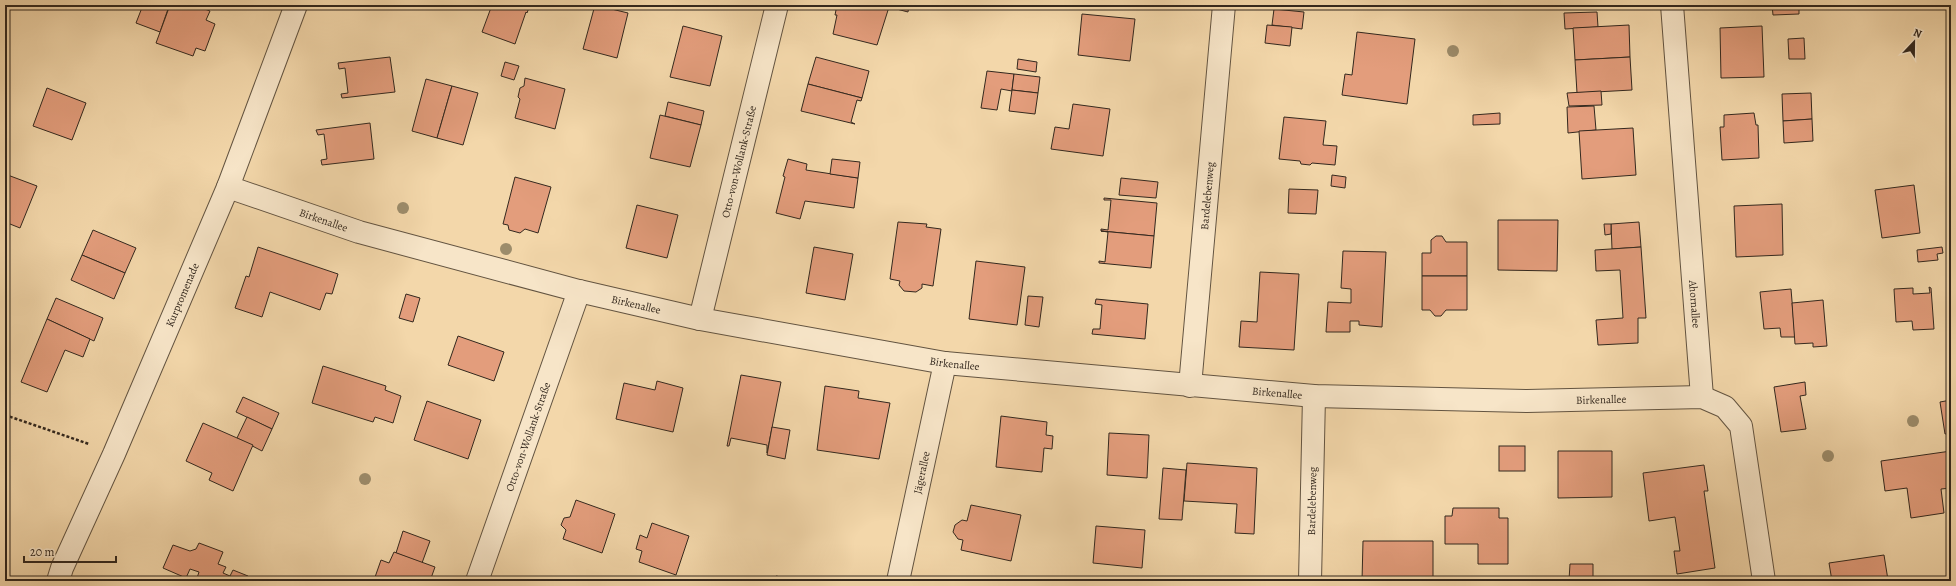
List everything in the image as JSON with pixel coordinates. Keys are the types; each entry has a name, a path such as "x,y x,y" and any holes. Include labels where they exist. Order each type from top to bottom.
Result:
{"street":[{"name":"Kurpromenade","path":"58,581 62,568 114,454 228,187 296,5"},
{"name":"Otto-von-Wollank-Straße","path":"700,319 777,5"},
{"name":"Bardelebenweg","path":"1190,386 1224,5"},
{"name":"Ahornallee","path":"1672,5 1702,397"},
{"name":"Birkenallee","path":"228,187 250,196 359,232 578,291 700,319 945,363 1314,396 1527,400 1702,397"},
{"name":"Otto-von-Wollank-Straße","path":"477,581 578,291"},
{"name":"Jägerallee","path":"898,581 945,363"},
{"name":"Bardelebenweg","path":"1310,581 1314,396"},
{"path":"1702,397 1726,407 1741,426 1764,581"}],"path":[{"path":"5,415 114,454"}],"building":[{"path":"143,5 156,5 168,9 160,32 136,23"},
{"path":"170,5 194,5 210,11 206,20 215,24 205,51 196,48 193,56 156,43"},
{"path":"492,5 530,5 527,13 526,12 515,44 482,32"},
{"path":"595,5 628,13 617,58 583,49"},
{"path":"713,5 731,5 730,9"},
{"path":"837,5 909,5 908,12 889,7 877,45 833,34 837,15 835,15"},
{"path":"1772,5 1799,5 1799,14 1773,15"},
{"path":"1274,9 1304,12 1302,29 1272,25"},
{"path":"1597,12 1598,27 1565,29 1564,13"},
{"path":"1082,14 1135,19 1130,61 1078,55"},
{"path":"1267,25 1292,27 1290,46 1265,43"},
{"path":"1629,25 1630,57 1575,60 1573,28"},
{"path":"683,26 722,36 710,86 670,77"},
{"path":"1762,26 1764,77 1721,78 1720,28"},
{"path":"1357,32 1415,39 1407,104 1342,95 1345,74 1352,75"},
{"path":"1804,38 1805,59 1789,59 1788,39"},
{"path":"390,57 395,92 342,98 341,94 348,93 345,68 339,69 338,63"},
{"path":"816,57 869,71 862,98 808,84"},
{"path":"1630,57 1632,90 1577,93 1575,60"},
{"path":"1018,59 1037,62 1036,72 1017,69"},
{"path":"505,62 519,66 514,80 501,76"},
{"path":"987,71 1014,74 1012,91 1001,89 997,110 981,108"},
{"path":"1014,74 1040,77 1038,93 1012,90"},
{"path":"525,78 565,89 555,129 515,118 520,99 518,97 520,88 524,86"},
{"path":"426,79 452,86 437,138 412,131"},
{"path":"808,84 862,98 861,101 857,100 851,122 855,124 801,111"},
{"path":"452,86 478,93 463,145 437,138"},
{"path":"47,88 86,103 72,140 33,126"},
{"path":"1012,90 1038,93 1035,114 1009,111"},
{"path":"1601,91 1602,105 1569,106 1567,93"},
{"path":"1811,93 1812,119 1783,121 1782,94"},
{"path":"668,102 704,111 701,125 665,116"},
{"path":"1073,104 1110,109 1103,156 1051,149 1055,127 1069,129"},
{"path":"1594,106 1596,130 1568,133 1567,107"},
{"path":"1500,113 1500,124 1473,125 1473,115"},
{"path":"1754,113 1756,125 1758,125 1759,158 1722,160 1720,127 1724,127 1724,115"},
{"path":"660,115 701,125 690,167 650,158"},
{"path":"1284,117 1326,121 1323,145 1337,146 1335,165 1312,163 1310,165 1301,164 1300,161 1279,159"},
{"path":"1812,119 1813,141 1784,143 1783,121"},
{"path":"370,123 374,159 322,165 321,160 327,159 324,134 318,135 316,130"},
{"path":"1633,128 1636,175 1582,179 1579,131"},
{"path":"788,159 807,164 806,170 858,178 854,208 805,201 800,219 776,213"},
{"path":"832,159 860,162 858,178 830,174"},
{"path":"5,174 37,186 20,228 5,222"},
{"path":"1332,175 1346,177 1345,188 1331,186"},
{"path":"515,177 551,187 538,233 525,229 520,233 509,230 508,225 503,224"},
{"path":"1121,178 1158,182 1156,198 1119,195"},
{"path":"1914,185 1920,233 1882,238 1875,190"},
{"path":"1289,189 1318,190 1316,214 1288,213"},
{"path":"1104,198 1157,203 1154,236 1101,231 1101,229 1108,230 1111,200 1104,200"},
{"path":"1782,204 1783,255 1736,257 1734,206"},
{"path":"637,205 678,215 667,258 626,248"},
{"path":"1498,220 1558,220 1557,271 1498,270"},
{"path":"898,222 927,224 926,227 941,229 933,286 922,284 922,288 916,292 904,291 899,285 900,281 890,279"},
{"path":"1639,222 1641,247 1612,249 1611,224"},
{"path":"1604,224 1611,224 1611,234 1605,235"},
{"path":"93,230 136,248 125,273 82,255"},
{"path":"1101,231 1154,236 1151,268 1099,263 1099,261 1105,262 1108,232"},
{"path":"1436,236 1442,236 1446,242 1467,242 1467,276 1422,276 1422,253 1431,253 1431,240"},
{"path":"258,247 338,274 332,294 326,293 320,310 270,292 262,317 235,308 246,276 249,277"},
{"path":"814,247 853,254 845,300 806,293"},
{"path":"1641,247 1646,318 1638,318 1638,343 1598,345 1596,320 1623,318 1620,270 1596,271 1595,250"},
{"path":"1942,247 1943,253 1937,254 1938,260 1918,262 1917,250"},
{"path":"1343,251 1386,252 1382,327 1359,325 1359,321 1350,321 1350,332 1326,332 1328,302 1351,303 1351,289 1341,288"},
{"path":"82,255 125,273 114,299 71,280"},
{"path":"976,261 1025,267 1017,325 969,319"},
{"path":"1260,272 1299,274 1294,350 1239,347 1241,321 1257,322"},
{"path":"1422,276 1467,276 1467,310 1446,310 1441,316 1435,316 1430,310 1422,310"},
{"path":"1929,287 1931,288 1934,329 1913,330 1912,321 1896,322 1894,289 1913,288 1913,294 1930,293"},
{"path":"1791,289 1795,337 1781,337 1780,328 1764,329 1760,292"},
{"path":"406,294 420,298 413,322 399,318"},
{"path":"1028,296 1043,297 1039,327 1025,325"},
{"path":"56,298 103,318 94,341 47,319"},
{"path":"1096,299 1148,304 1145,339 1092,334 1093,329 1100,329 1102,305 1095,304"},
{"path":"1823,300 1827,346 1813,347 1813,343 1795,344 1792,303"},
{"path":"47,319 90,339 83,357 65,350 47,392 21,382"},
{"path":"458,336 504,352 494,381 448,365"},
{"path":"323,366 386,386 385,390 401,396 393,423 375,417 373,422 312,403"},
{"path":"741,375 781,382 767,453 767,445 731,438 729,446 727,446"},
{"path":"657,381 683,388 673,432 616,419 624,383 655,390"},
{"path":"1805,382 1806,395 1800,396 1806,429 1781,432 1774,387"},
{"path":"825,386 859,391 858,398 890,403 879,459 817,450"},
{"path":"243,397 279,413 272,429 236,412"},
{"path":"1951,400 1951,433 1945,434 1940,402"},
{"path":"427,401 481,420 468,459 414,440"},
{"path":"1001,416 1047,422 1046,435 1053,436 1052,449 1044,448 1042,472 996,467"},
{"path":"247,417 272,429 262,451 237,438"},
{"path":"203,423 253,445 233,491 209,480 212,473 186,461"},
{"path":"772,427 790,430 785,459 767,455"},
{"path":"1109,433 1149,435 1147,478 1107,475"},
{"path":"1949,433 1951,433 1951,451"},
{"path":"1499,446 1525,446 1525,471 1499,471"},
{"path":"1558,451 1612,451 1612,497 1558,498"},
{"path":"1951,451 1951,488 1941,489 1944,513 1911,518 1907,488 1885,491 1881,461"},
{"path":"1187,463 1257,468 1254,534 1235,533 1237,504 1184,501"},
{"path":"1704,465 1708,491 1704,491 1715,568 1677,574 1674,551 1680,551 1675,517 1649,521 1643,473"},
{"path":"1163,468 1186,470 1182,520 1159,519"},
{"path":"576,500 615,514 602,553 563,539 566,530 561,525 564,518 570,517"},
{"path":"971,505 1021,515 1011,561 961,550 963,540 958,539 953,532 955,525 962,520 967,521"},
{"path":"1453,508 1499,508 1499,518 1508,518 1508,564 1478,564 1478,544 1445,544 1445,516 1452,516"},
{"path":"652,523 689,536 676,575 639,562 642,551 636,549 640,535 647,538"},
{"path":"1096,526 1145,530 1142,568 1093,563"},
{"path":"403,531 430,541 422,563 396,553"},
{"path":"1363,541 1433,541 1433,581 1362,581"},
{"path":"199,543 223,552 218,564 226,567 223,573 230,576 233,570 248,576 246,581 196,581 199,572 190,569 186,578 163,568 173,545 190,551 196,549"},
{"path":"394,552 435,567 430,581 374,580 381,560 389,563"},
{"path":"1884,555 1888,580 1832,581 1829,563"},
{"path":"1570,564 1593,564 1593,580 1569,580"},
{"path":"776,576 801,581 775,581"},
{"path":"944,579 956,581 944,581"},
{"path":"1569,580 1593,580 1569,581"}]}
